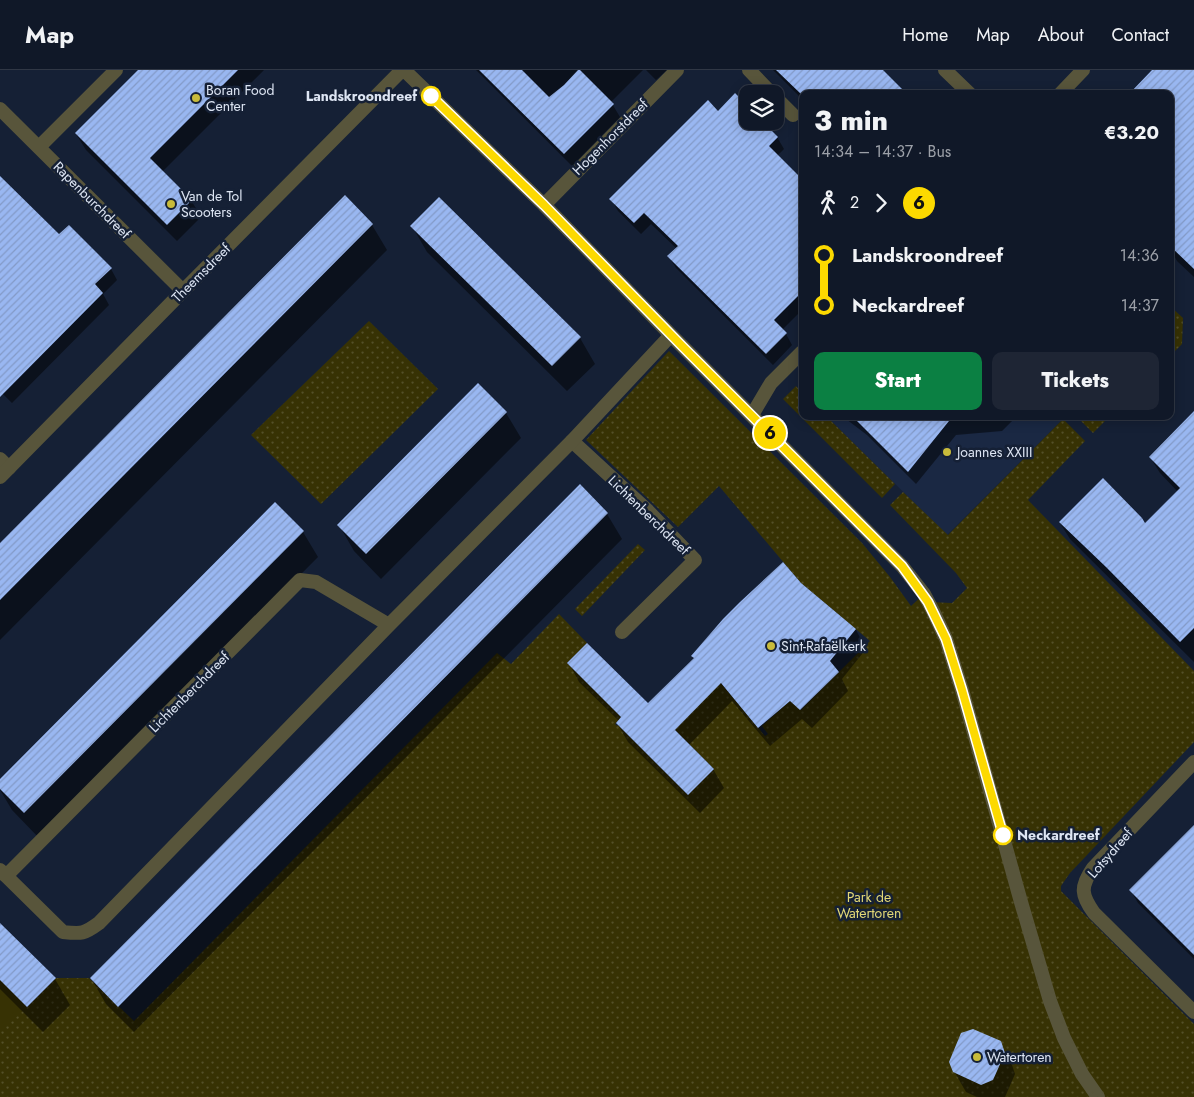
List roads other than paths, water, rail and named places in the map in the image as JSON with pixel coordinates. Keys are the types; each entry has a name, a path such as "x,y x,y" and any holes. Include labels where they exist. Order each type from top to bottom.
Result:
{"street":[{"path":"39,147 116,70"},
{"path":"403,70 544,205 902,566 924,594 946,639 962,690 1050,1001 1064,1038 1082,1074 1098,1097"},
{"name":"Theemsdreef","path":"3,468 403,70"},
{"name":"Hogenhorstdreef","path":"544,205 677,70"},
{"path":"749,70 763,85"},
{"path":"1064,90 1083,70"},
{"path":"950,72 966,90"},
{"path":"784,106 793,115"},
{"name":"Rapenburchdreef","path":"0,109 183,291"},
{"path":"3,873 63,932 85,933 99,923 389,625 572,441 671,335"},
{"path":"752,415 771,383 799,355"},
{"name":"Lichtenberchdreef","path":"572,441 648,511 695,560 622,632"},
{"name":"Lichtenberchdreef","path":"3,873 300,580 316,582 389,625"},
{"name":"Lotsydreef","path":"1194,762 1093,868 1086,878 1083,890 1087,902 1094,913 1194,1012"}],"place":[{"name":"Landskroondreef","path":"431,96"},
{"name":"Boran Food Center","path":"196,98"},
{"name":"Van de Tol Scooters","path":"171,204"},
{"name":"Joannes XXIII","path":"947,452"},
{"name":"Sint-Rafaëlkerk","path":"771,646"},
{"name":"Neckardreef","path":"1003,835"},
{"name":"Watertoren","path":"977,1057"}],"park label":[{"name":"Park de Watertoren","path":"869,906"}]}
